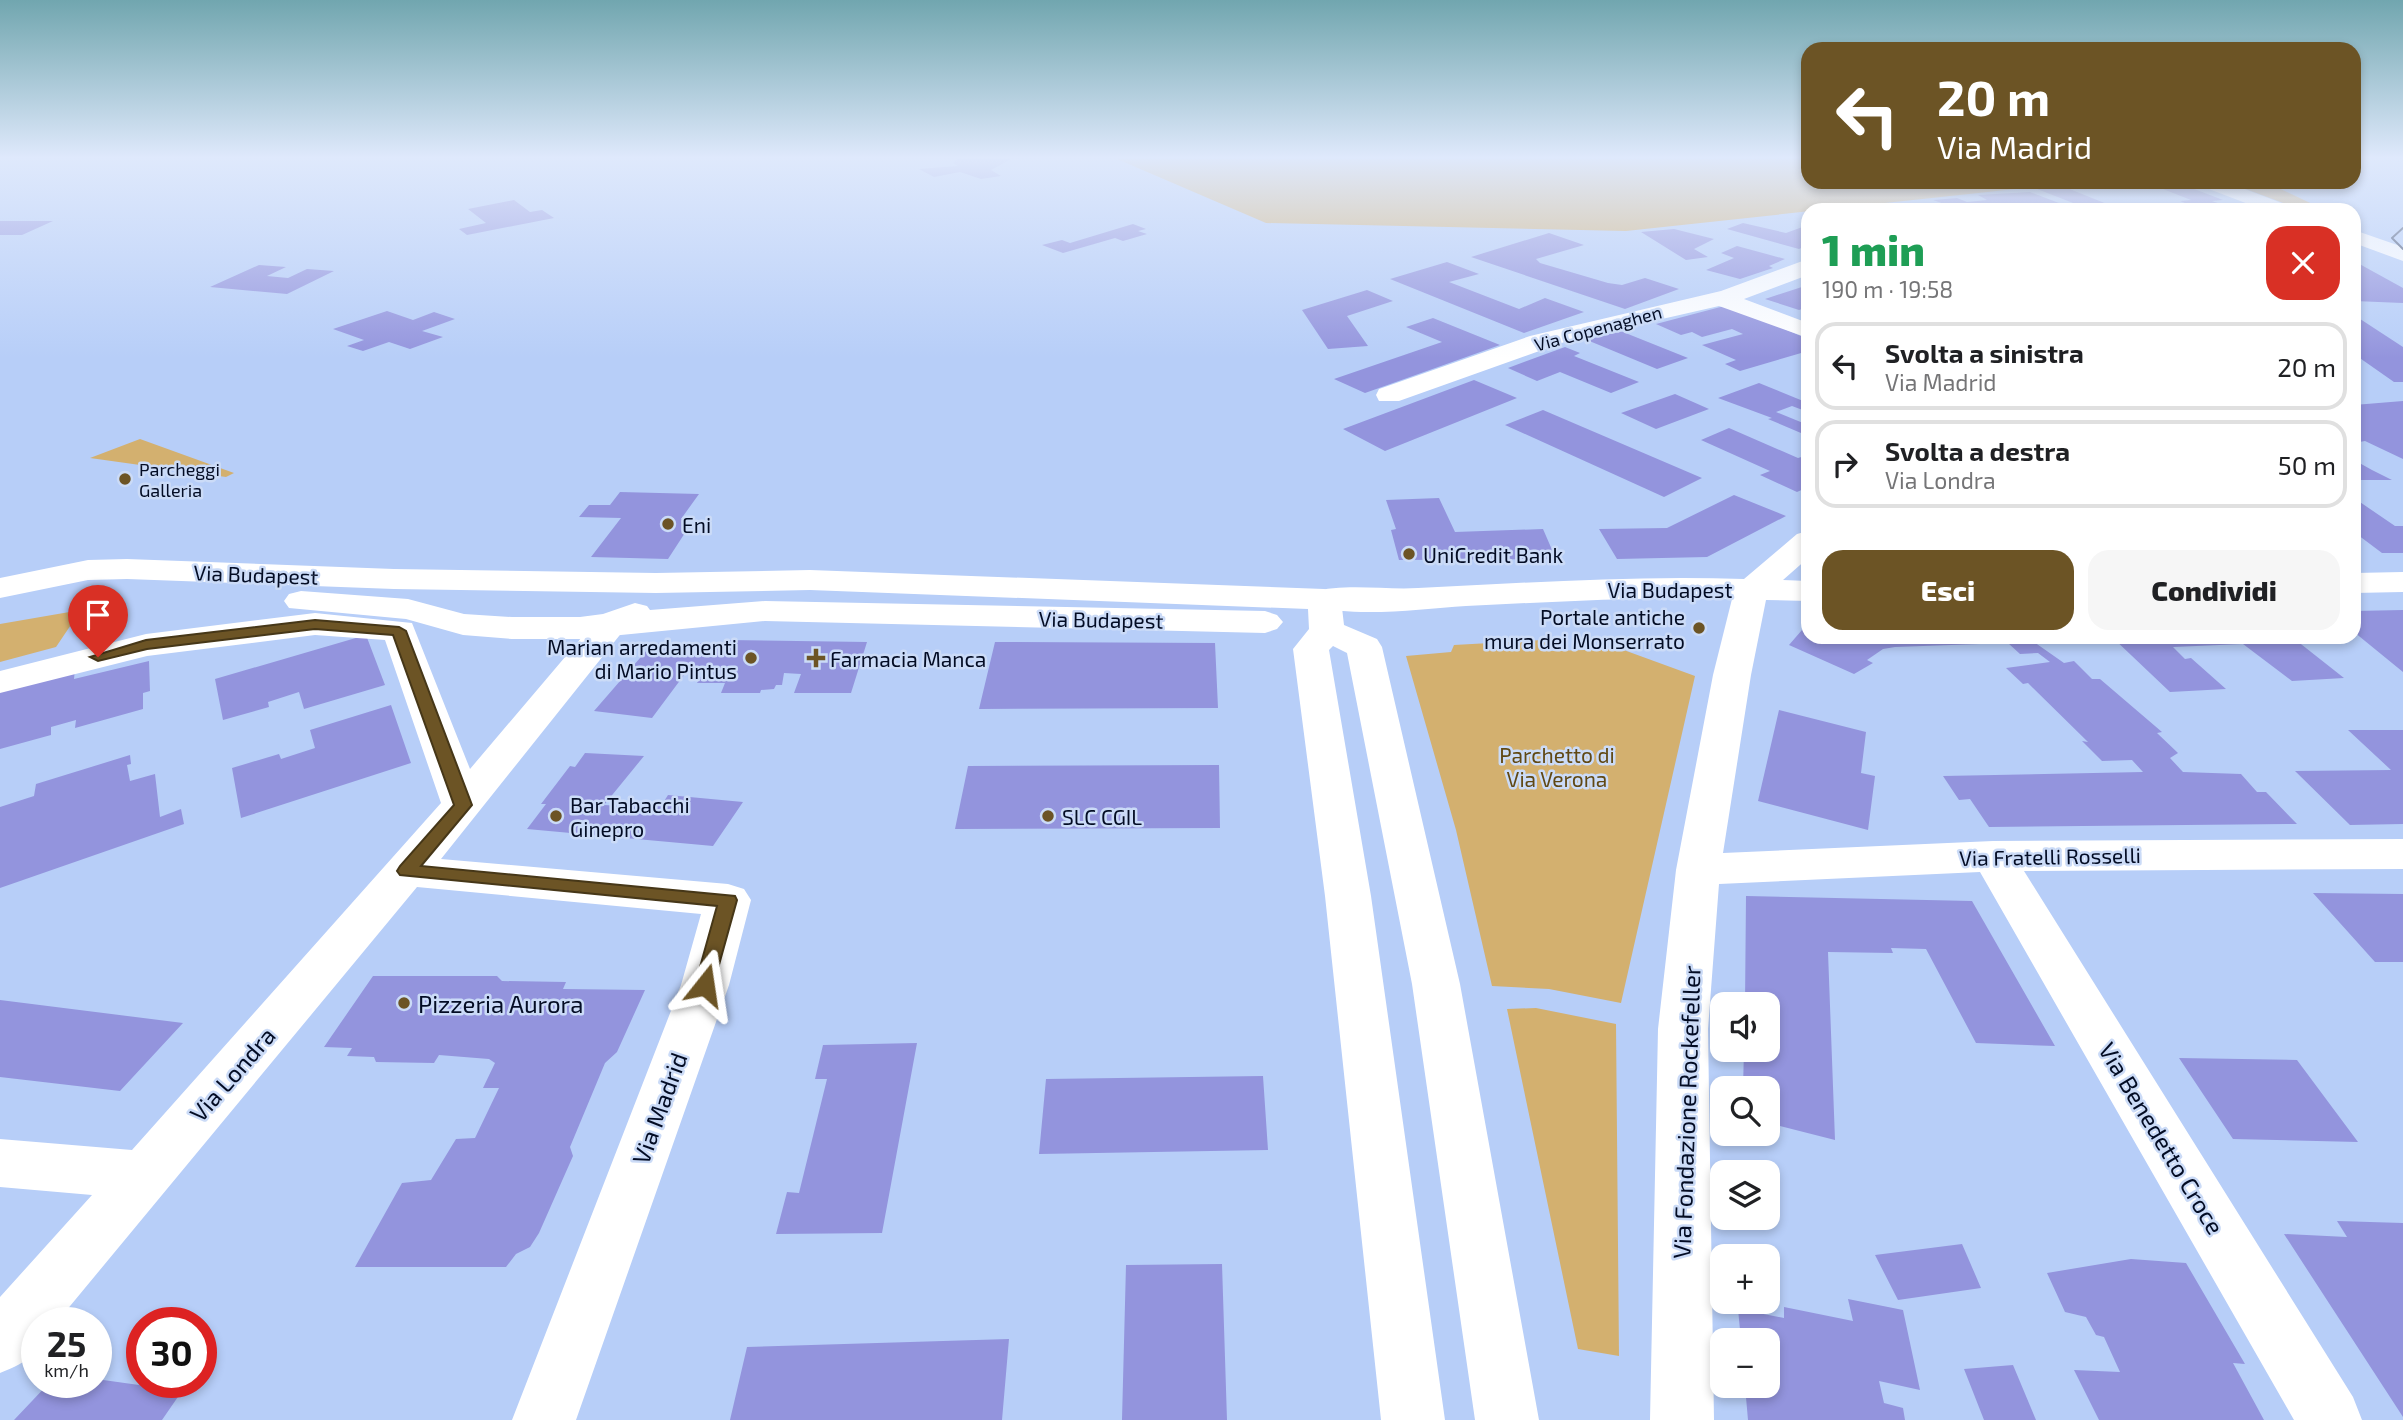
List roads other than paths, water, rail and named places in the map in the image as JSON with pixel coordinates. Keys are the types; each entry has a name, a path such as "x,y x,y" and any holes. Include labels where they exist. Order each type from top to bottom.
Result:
{"street":[{"path":"2361,226 2391,226"},
{"path":"2361,239 2403,254"},
{"name":"Via Copenaghen","path":"1389,395 1560,335 1717,298 1801,270"},
{"path":"1717,298 1801,328"},
{"path":"1751,590 1801,547"},
{"name":"Via Budapest","path":"0,588 88,570 656,583 827,580 1326,617"},
{"path":"512,628 495,613 501,598 515,580"},
{"path":"611,624 636,613 656,583"},
{"path":"2361,583 2403,583"},
{"path":"1751,590 1801,591"},
{"name":"Via Budapest","path":"0,613 69,598 118,592 256,597 408,609 463,624 512,628 580,628 765,611 1202,622 1326,617 1674,611 1751,590"},
{"name":"Via Fondazione Rockefeller","path":"1682,1420 1683,1029 1698,870 1732,675 1751,590"},
{"path":"1413,1420 1348,896 1311,649 1326,617 1364,647 1367,657 1436,984 1507,1420"},
{"path":"0,682 146,645 315,624 399,631 463,805"},
{"name":"Via Londra","path":"0,1343 407,871 611,624"},
{"name":"Via Fratelli Rosselli","path":"1698,870 1993,856 2403,854"},
{"name":"Via Benedetto Croce","path":"1993,856 2330,1420"},
{"name":"Via Madrid","path":"407,871 728,900 705,985 544,1420"},
{"path":"0,1163 145,1175"}],"tram line":[{"path":"2403,228 2392,238 2403,249"}],"place":[{"name":"Parcheggi Galleria","path":"125,479"},
{"name":"Eni","path":"668,524"},
{"name":"UniCredit Bank","path":"1409,554"},
{"name":"Portale antiche mura dei Monserrato","path":"1699,628"},
{"name":"Marian arredamenti di Mario Pintus","path":"751,658"},
{"name":"Farmacia Manca","path":"816,658"},
{"name":"Bar Tabacchi Ginepro","path":"556,816"},
{"name":"SLC CGIL","path":"1048,816"},
{"name":"Pizzeria Aurora","path":"404,1003"}],"park label":[{"name":"Parchetto di Via Verona","path":"1557,766"}]}
